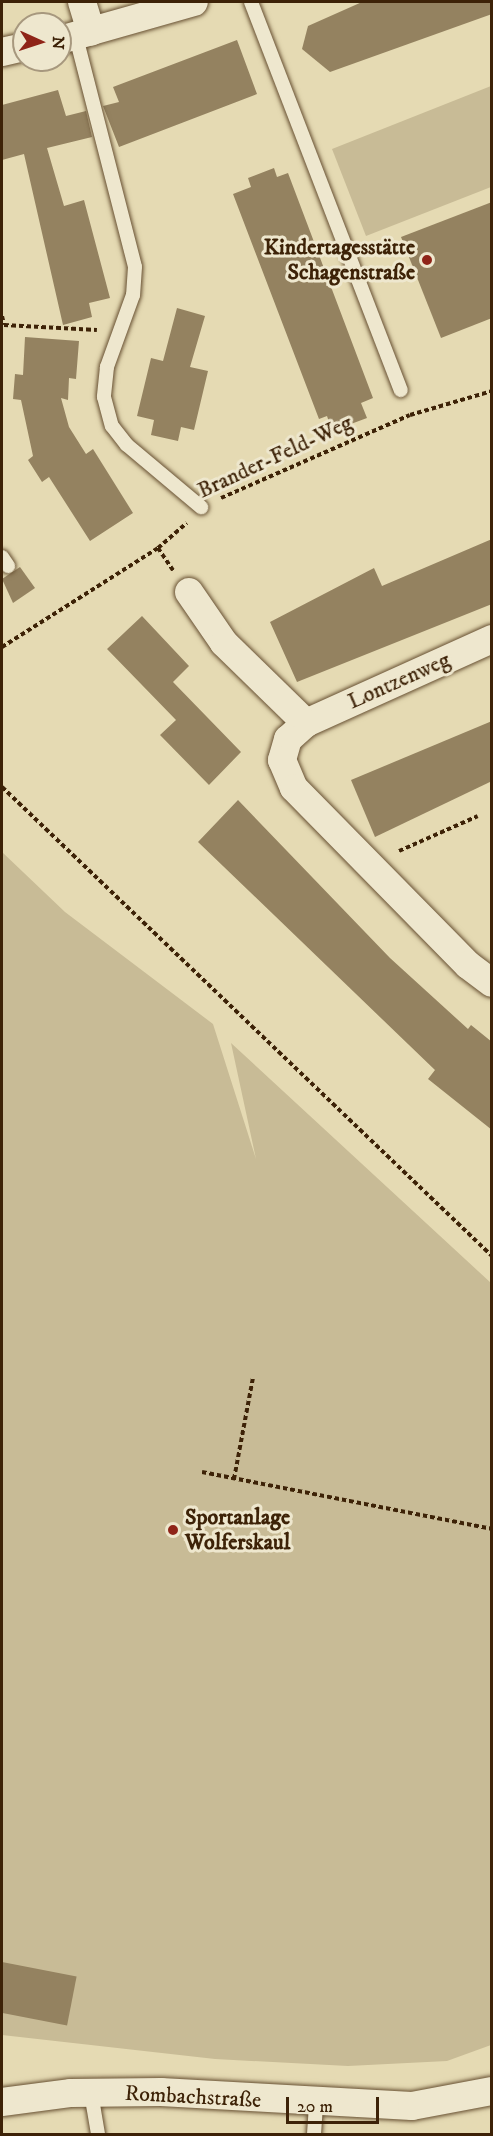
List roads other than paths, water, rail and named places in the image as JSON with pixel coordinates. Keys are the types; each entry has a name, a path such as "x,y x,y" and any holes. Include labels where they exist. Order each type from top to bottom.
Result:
{"street":[{"path":"82,2 76,37 194,2"},
{"path":"189,592 224,643 306,723"},
{"name":"Lontzenweg","path":"492,639 306,723 288,739 282,760 290,779 368,865 492,983"},
{"name":"Rombachstraße","path":"2,2102 91,2093 161,2092 316,2104 412,2106 492,2091"}],"lane":[{"path":"251,2 401,390"},
{"path":"76,37 135,267 122,332 107,367 104,397 112,426 135,453 201,507"},
{"path":"91,2093 98,2134"},
{"path":"314,2134 316,2104"}],"place":[{"name":"Kindertagesstätte Schagenstraße","path":"427,260"},
{"name":"Sportanlage Wolferskaul","path":"173,1530"}]}
